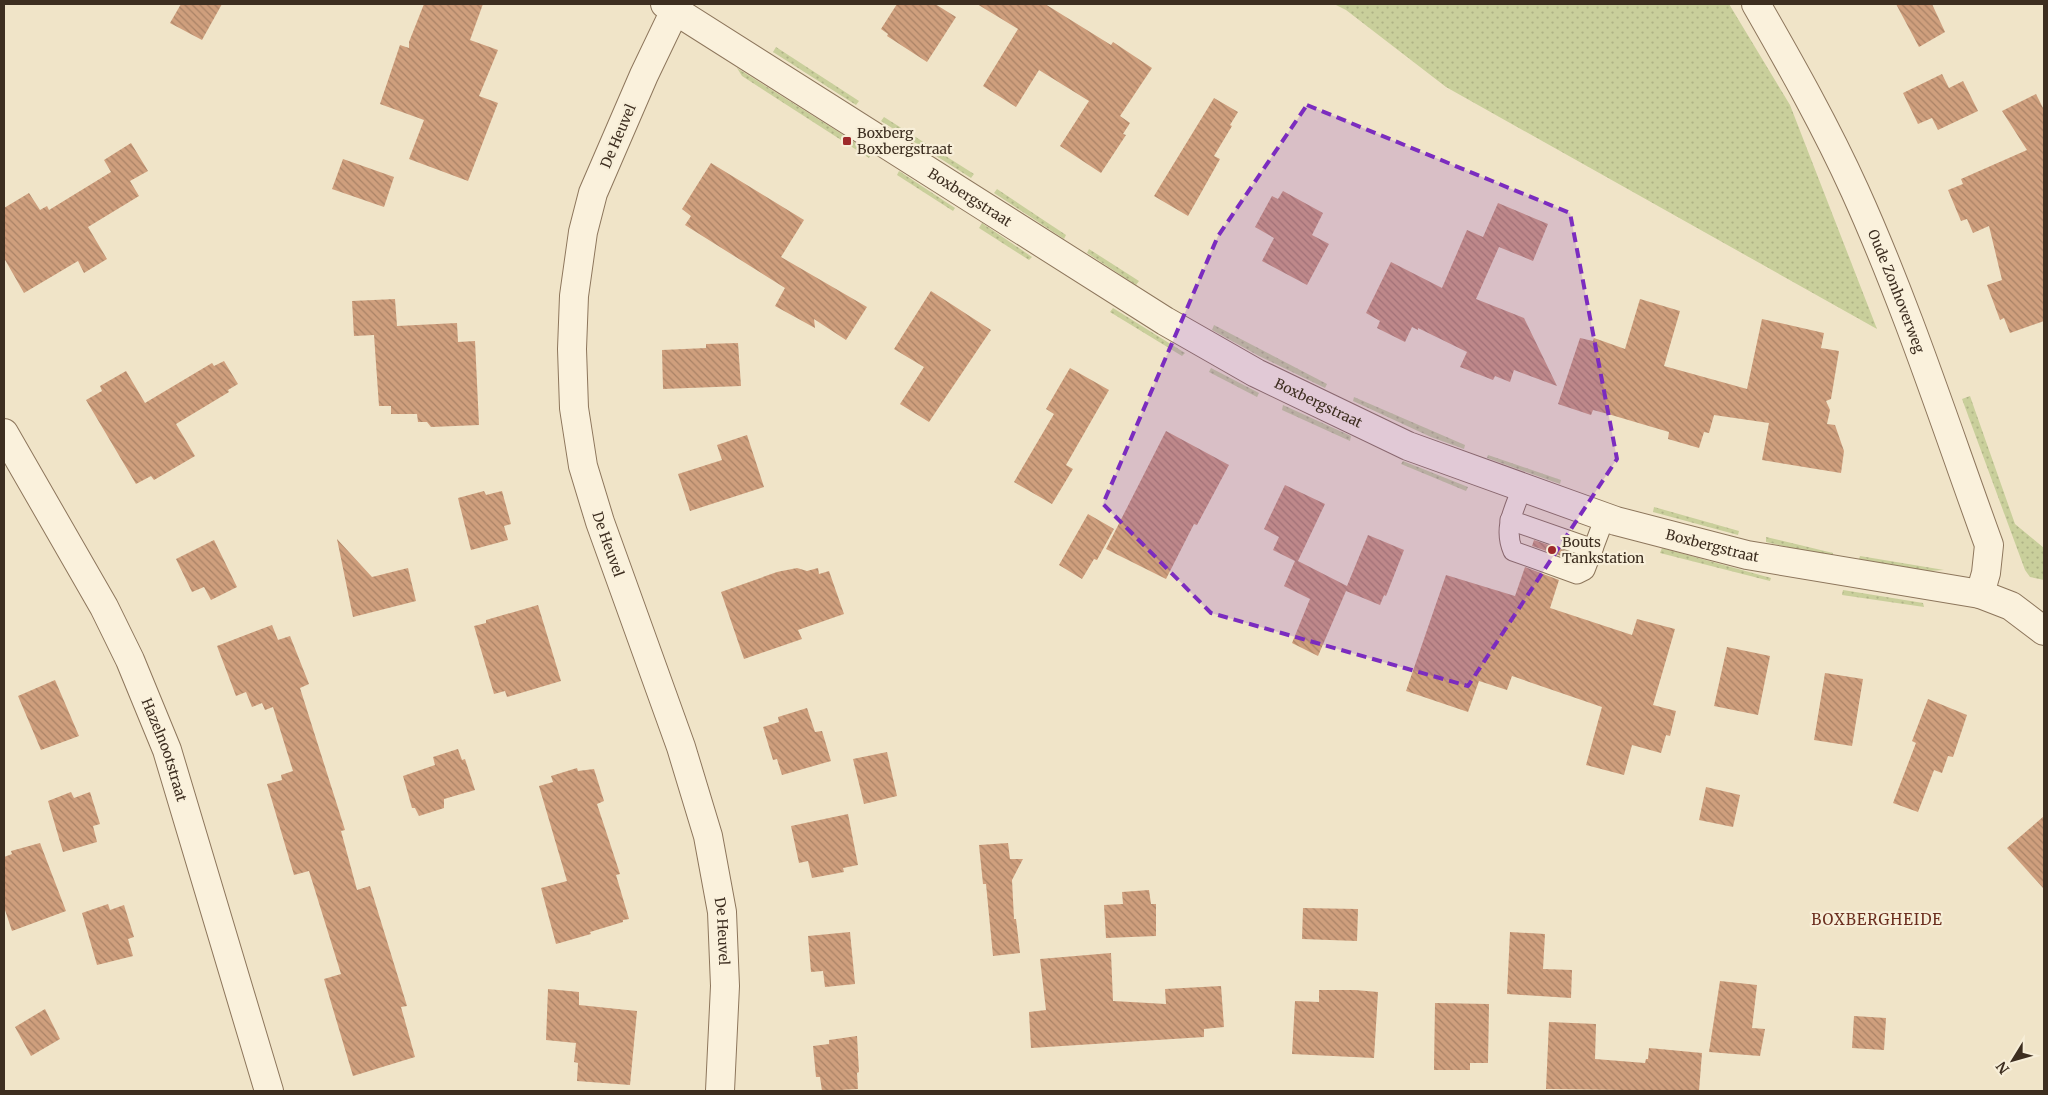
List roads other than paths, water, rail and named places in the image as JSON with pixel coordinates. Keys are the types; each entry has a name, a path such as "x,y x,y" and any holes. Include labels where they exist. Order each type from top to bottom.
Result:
{"street":[{"name":"Oude Zonhoverweg","path":"1756,4 1793,69 1855,190 1890,273 1989,545 1986,573 1980,594"},
{"name":"Boxbergstraat","path":"673,6 1165,321 1256,373 1408,446 1605,517 1747,555 1980,594 2011,606 2044,631"},
{"name":"De Heuvel","path":"673,6 594,193 583,232 574,296 572,349 574,408 583,466 600,522 681,747 708,836 722,912 725,986 720,1091"},
{"name":"Hazelnootstraat","path":"4,433 104,606 130,660 167,750 269,1091"}],"lane":[{"path":"1522,488 1510,520 1509,540 1513,551 1577,574 1586,570 1605,517"},
{"path":"1510,520 1593,549"}],"place":[{"name":"Boxberg Boxbergstraat","path":"847,141"},
{"name":"Bouts Tankstation","path":"1552,550"}],"district":[{"name":"BOXBERGHEIDE","path":"1877,920"}]}
